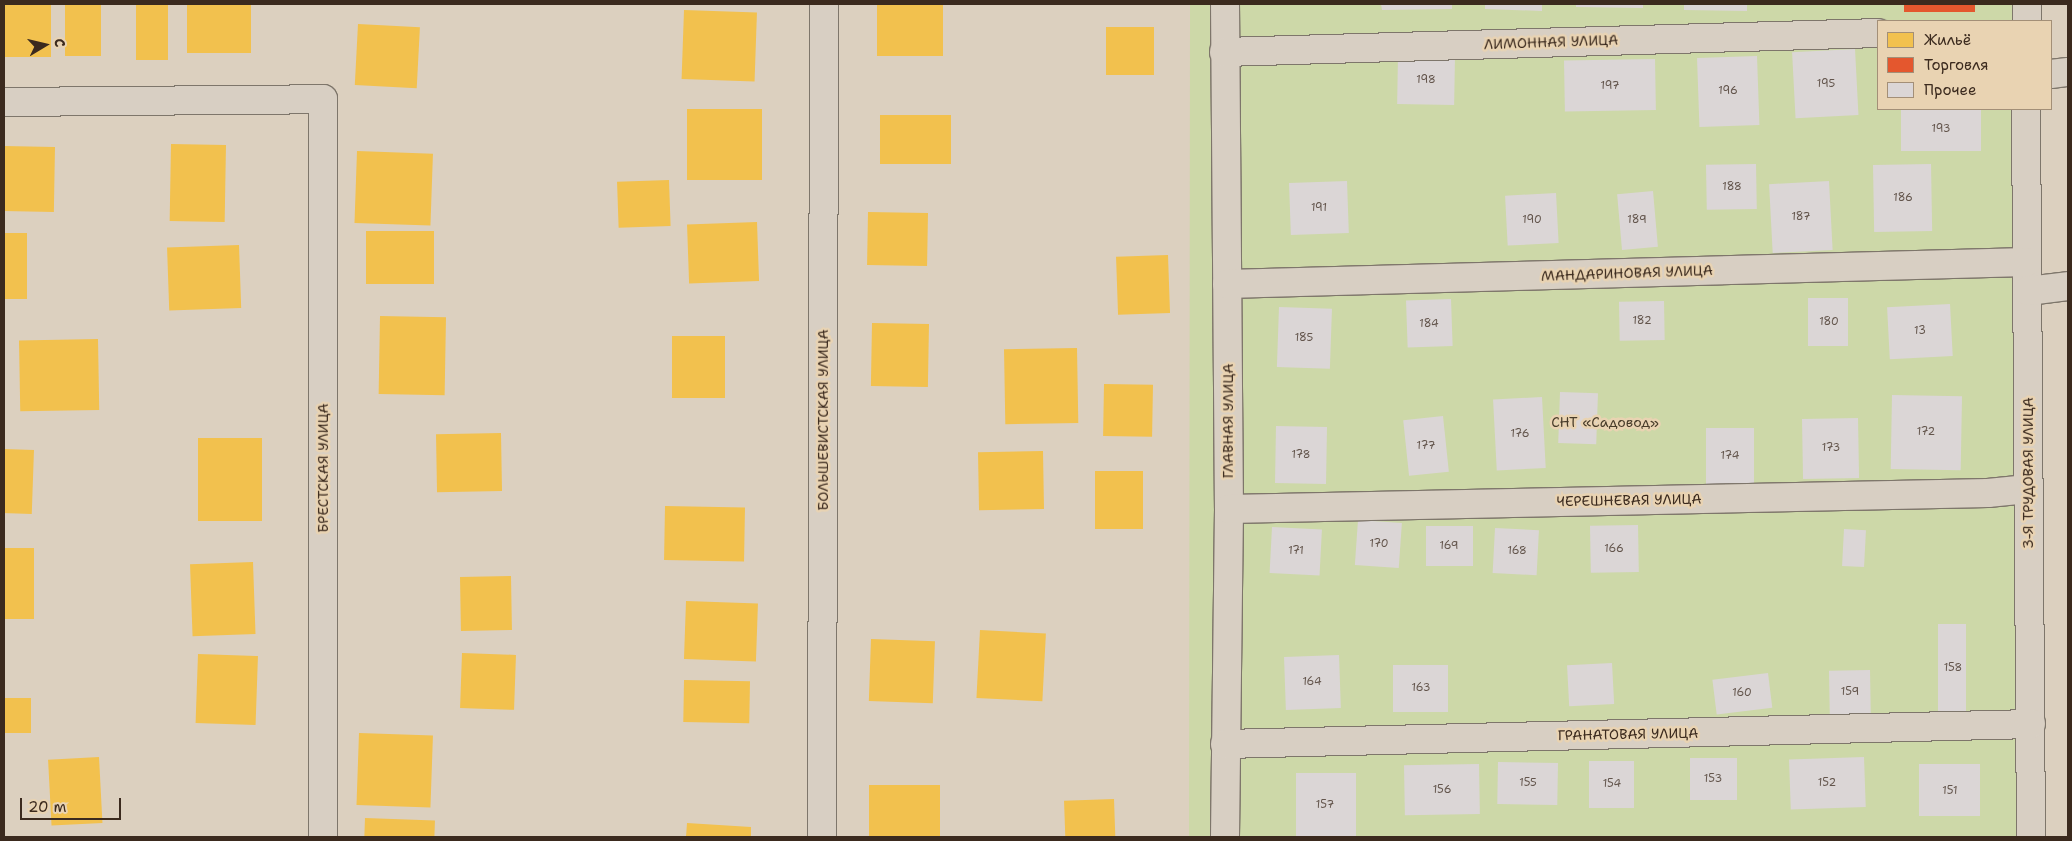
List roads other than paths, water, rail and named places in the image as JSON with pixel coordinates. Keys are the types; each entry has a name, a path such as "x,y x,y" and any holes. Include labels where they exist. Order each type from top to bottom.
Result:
{"street":[{"name":"БОЛЬШЕВИСТСКАЯ УЛИЦА","path":"822,837 824,4"},
{"name":"ГЛАВНАЯ УЛИЦА","path":"1225,4 1229,508 1225,744 1226,837"},
{"path":"2026,20 2027,4"},
{"name":"ЛИМОННАЯ УЛИЦА","path":"1224,52 1877,33"},
{"path":"2052,74 2068,72"},
{"name":"БРЕСТСКАЯ УЛИЦА","path":"4,102 323,99 323,837"},
{"name":"3-Я ТРУДОВАЯ УЛИЦА","path":"2026,110 2031,837"},
{"name":"МАНДАРИНОВАЯ УЛИЦА","path":"1227,284 2027,262"},
{"path":"2028,291 2068,286"},
{"name":"ЧЕРЕШНЕВАЯ УЛИЦА","path":"1229,508 1958,493 2028,489"},
{"name":"ГРАНАТОВАЯ УЛИЦА","path":"1225,744 2031,724"}],"park label":[{"name":"СНТ «Садовод»","path":"1605,422"}]}
